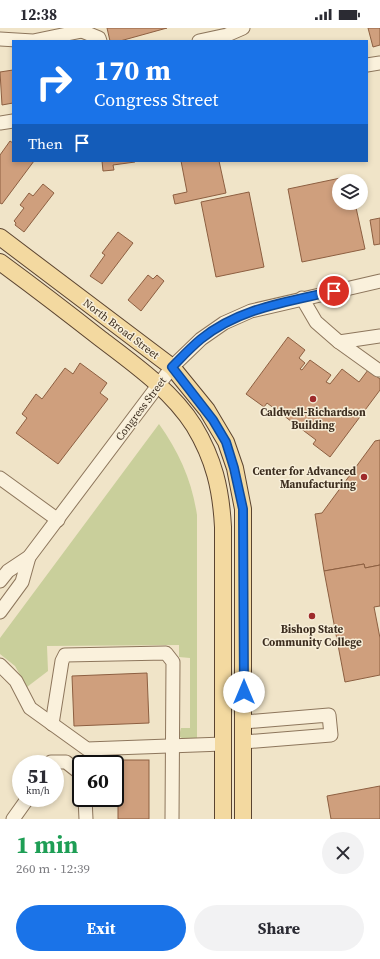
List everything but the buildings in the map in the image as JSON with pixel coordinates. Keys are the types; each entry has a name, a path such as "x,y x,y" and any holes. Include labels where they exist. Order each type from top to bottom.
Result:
{"main road":[{"name":"North Broad Street","path":"0,237 172,367 206,410 226,442 243,509 243,819"},
{"name":"North Broad Street","path":"0,262 124,357 159,386 178,405 194,426 209,455 222,495 224,526 223,819"}],"street":[{"path":"204,40 227,35 243,28"},
{"path":"37,40 82,30 99,38 100,40"},
{"path":"0,39 16,40"},
{"path":"368,65 380,63"},
{"path":"0,123 12,121"},
{"name":"Congress Street","path":"0,581 8,571 29,557 172,367 201,339 224,323 250,311 380,281"},
{"path":"302,298 316,322 339,342 380,370"},
{"path":"339,342 380,336"},
{"path":"0,478 58,520"},
{"name":"Congress Street","path":"0,612 22,582 29,557"},
{"path":"52,724 62,661 66,655 166,653 173,662 172,819"},
{"path":"0,666 16,681 30,708 87,749 223,744"},
{"path":"244,722 329,715 331,735 244,742"},
{"path":"13,819 22,807"},
{"path":"86,807 86,819"}],"green space":[{"path":"159,424 173,445 184,467 192,490 197,515 197,739 183,739 179,736 181,728 190,728 190,658 179,657 179,645 47,646 48,671 27,687 15,666 0,654 0,638"}],"place":[{"name":"Caldwell-Richardson Building","path":"313,399"},
{"name":"Center for Advanced Manufacturing","path":"364,477"},
{"name":"Bishop State Community College","path":"312,616"}],"route":[{"path":"244,692 243,509 234,468 226,442 213,420 172,367 201,339 224,323 250,311 334,291"}]}
